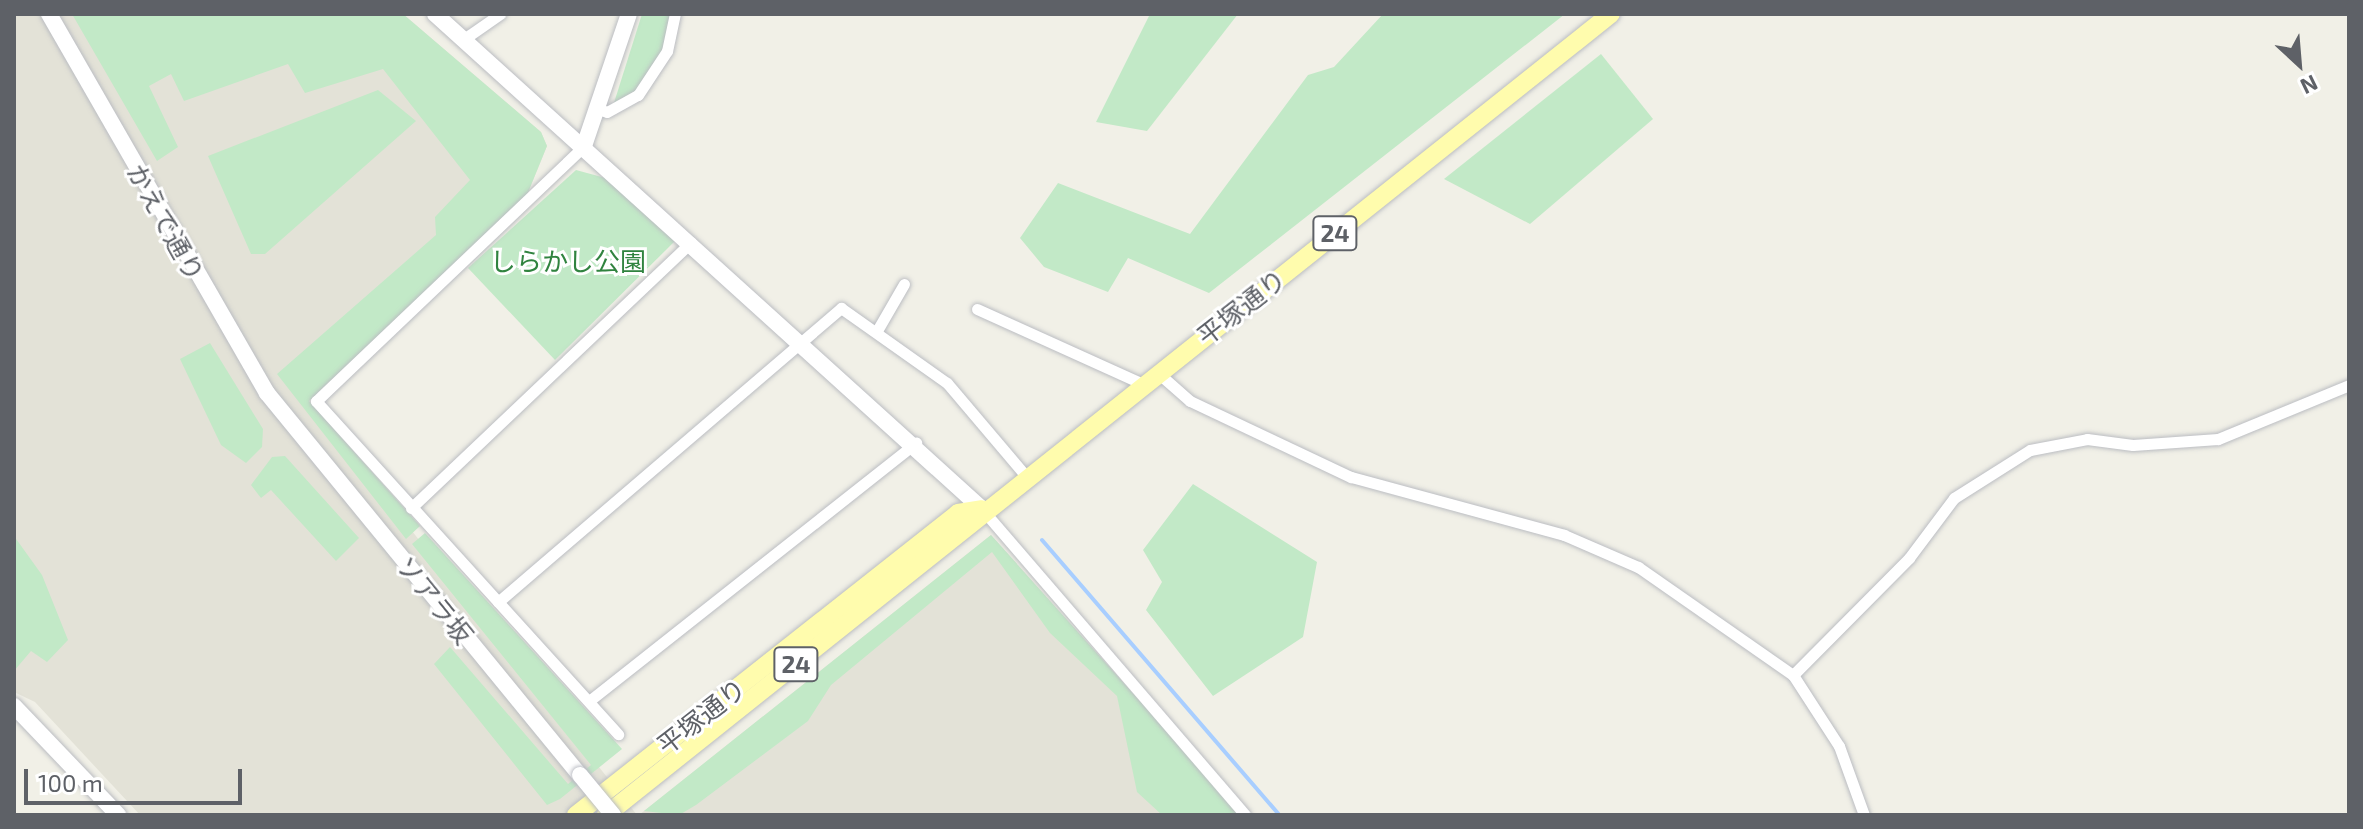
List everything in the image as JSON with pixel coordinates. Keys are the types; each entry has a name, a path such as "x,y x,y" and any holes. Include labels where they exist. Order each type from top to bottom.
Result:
{"main road":[{"name":"平塚通り","path":"606,815 970,527 982,509 1611,14"},
{"name":"平塚通り","path":"576,815 958,513 982,509"}],"street":[{"name":"かえで通り","path":"49,14 226,331 290,426"},
{"path":"435,14 916,443 982,509 1245,815"},
{"path":"464,39 500,14"},
{"path":"618,734 316,401 584,146 629,14"},
{"path":"598,109 607,112 638,95 667,51 675,14"},
{"path":"411,508 691,242"},
{"path":"878,329 904,284"},
{"path":"498,602 841,308 878,329 947,383 1025,475"},
{"path":"977,309 1150,378 1190,401 1351,477 1564,535 1638,567 1793,675 1839,746 1864,815"},
{"path":"1793,675 1909,558 1954,498 2030,450 2072,440 2133,445 2218,439 2349,385"},
{"name":"ソアラ坂","path":"290,426 613,815"},
{"path":"589,701 916,443"},
{"path":"14,706 118,815"}],"shaded area":[{"path":"14,14 403,14 541,132 547,146 527,195 309,401 637,815 140,815 35,702 14,692"},
{"path":"991,535 1242,815 639,815"}],"green space":[{"path":"72,14 403,14 541,132 547,146 527,195 309,401 420,526 406,539 277,374 436,235 435,217 470,180 383,69 305,93 288,64 184,101 171,74 149,86 178,147 157,161"},
{"path":"642,14 672,14 663,52 635,92 613,106"},
{"path":"1150,14 1238,14 1147,131 1096,122"},
{"path":"1383,14 1565,14 1209,293 1128,258 1108,292 1044,267 1020,238 1058,183 1190,234 1308,75 1334,67"},
{"path":"1601,54 1653,119 1530,224 1444,179"},
{"path":"378,90 416,121 265,254 251,254 208,156"},
{"name":"しらかし公園","path":"576,170 609,179 676,240 555,360 468,268"},
{"path":"210,343 263,429 262,447 246,463 221,445 180,359"},
{"path":"285,456 359,538 336,561 271,490 261,498 251,485 272,457"},
{"path":"1193,484 1317,562 1303,637 1213,696 1146,610 1162,582 1143,550"},
{"path":"425,533 622,749 560,799 547,805 434,664 450,647 568,784 591,765 412,544"},
{"path":"991,535 1242,815 1162,815 1137,792 1117,696 1050,633 992,552 831,685 808,721 696,805 679,815 644,811"},
{"path":"14,536 42,575 68,640 47,662 31,651 14,671"}],"waterway":[{"path":"1042,540 1279,815"}]}
